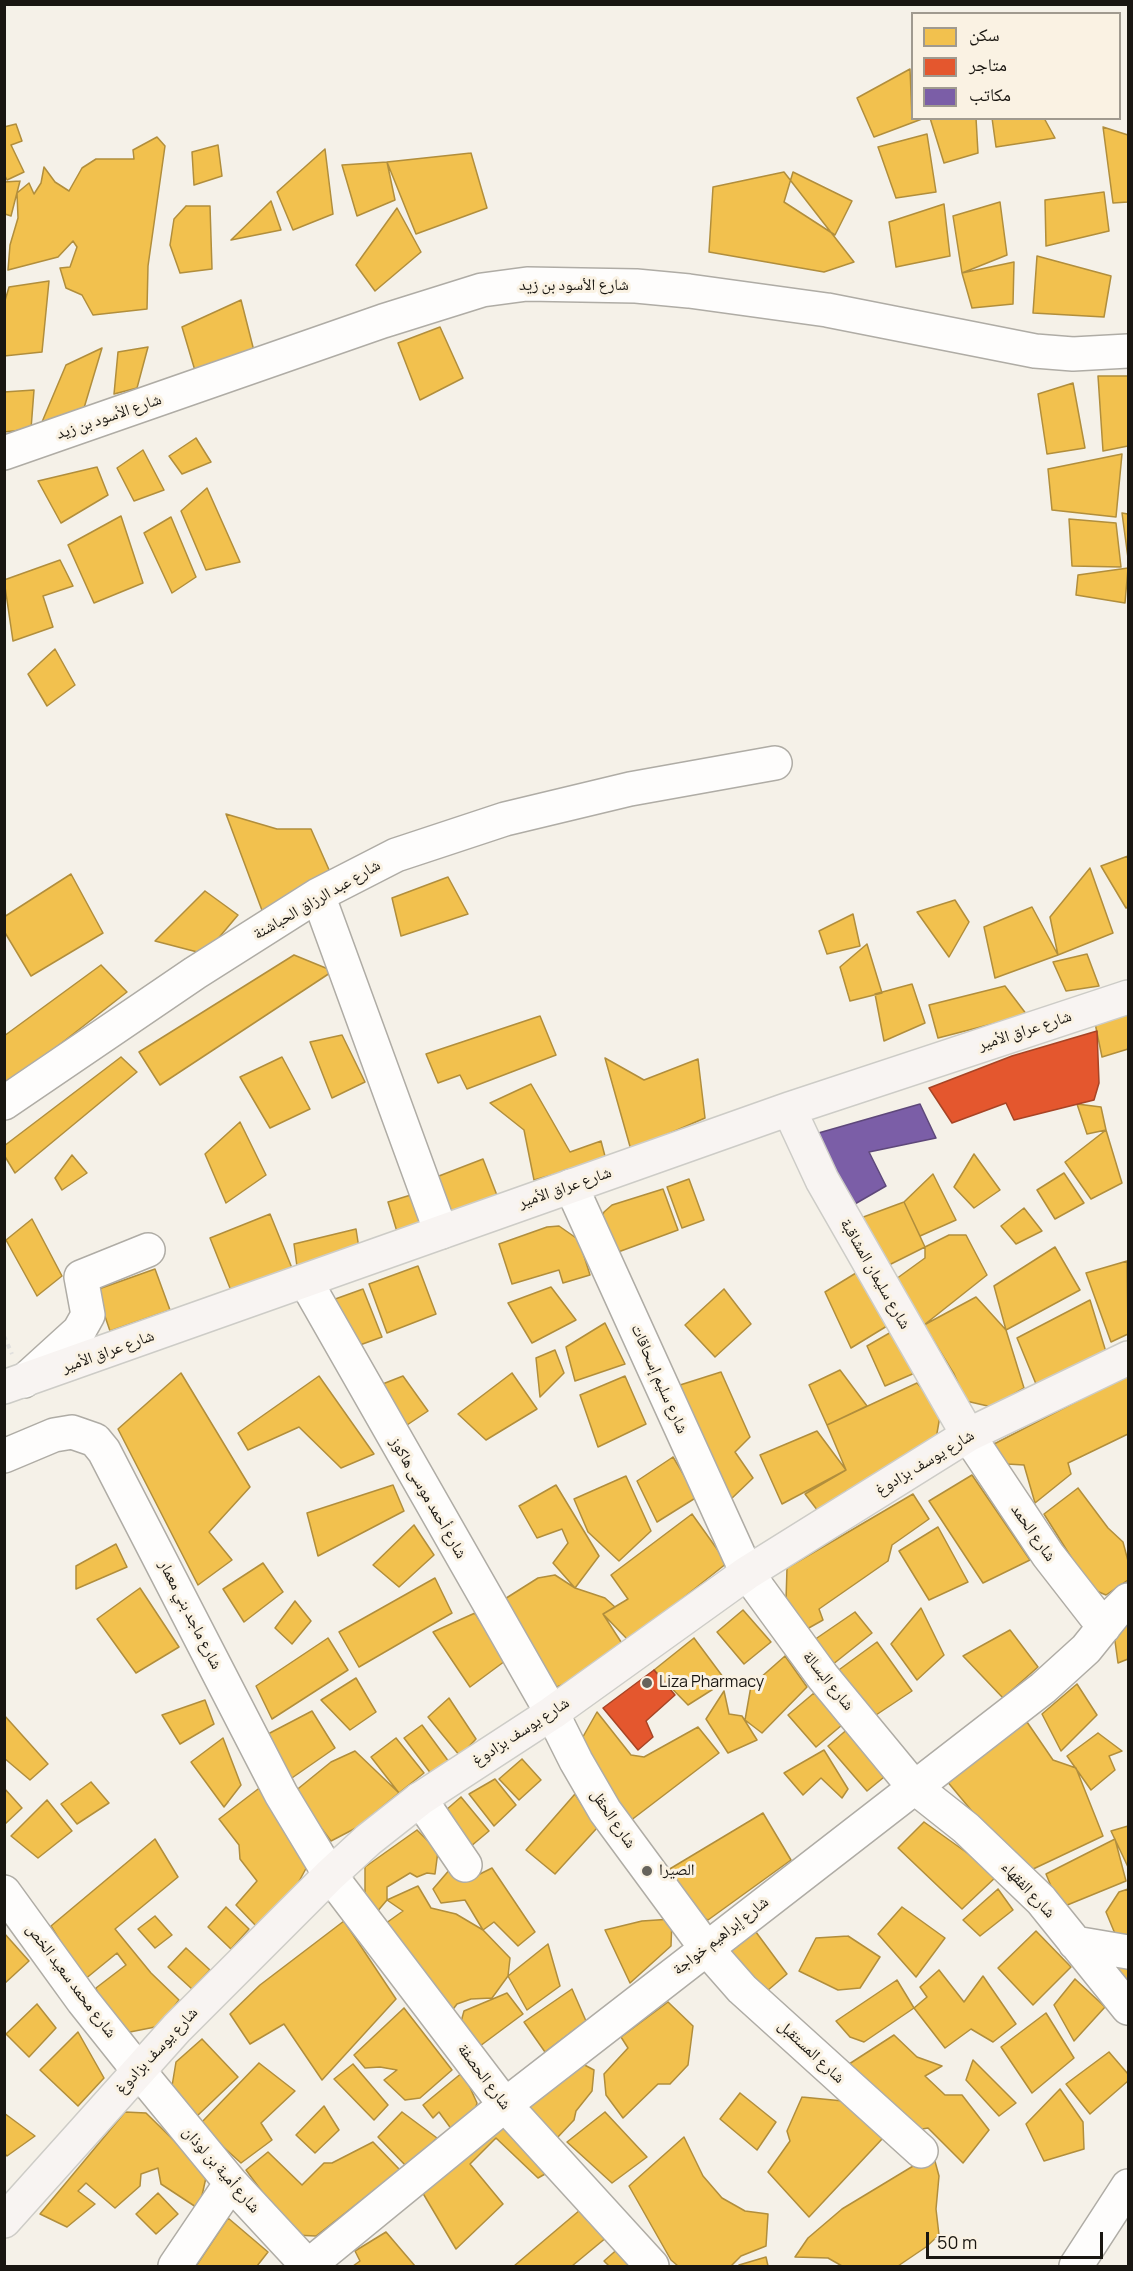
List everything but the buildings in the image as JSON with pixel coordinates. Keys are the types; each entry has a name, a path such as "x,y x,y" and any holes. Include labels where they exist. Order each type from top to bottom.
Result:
{"main road":[{"name":"شارع عراق الأمير","path":"14,1385 789,1109 1128,997"},
{"name":"شارع سليمان المشاقبة","path":"789,1109 822,1180 968,1435"},
{"name":"شارع يوسف بزادوغ","path":"4,2221 138,2070 330,1875 368,1840 420,1799 552,1713 747,1573 968,1435 1128,1358"}],"street":[{"name":"شارع الأسود بن زيد","path":"4,453 383,321 482,290 527,284 636,286 689,291 827,310 1035,351 1073,354 1128,351"},
{"name":"شارع عبد الرزاق الحباشنة","path":"4,1103 195,973 318,895 396,855 505,819 630,789 774,763"},
{"path":"318,895 441,1232"},
{"name":"شارع سليم إسحاقات","path":"571,1186 747,1573"},
{"path":"14,1385 80,1331 88,1315 81,1278 148,1250"},
{"name":"شارع أحمد موسى هاكوز","path":"306,1282 552,1713"},
{"name":"شارع ماجد بني معمار","path":"4,1456 54,1435 72,1432 95,1440 104,1451 281,1794 330,1875"},
{"name":"شارع الحمد","path":"968,1435 1048,1555 1104,1627"},
{"name":"شارع البسالة","path":"747,1573 823,1677 913,1786"},
{"name":"شارع إبراهيم خواجة","path":"308,2266 505,2105 913,1786 1043,1688 1068,1667 1128,1600"},
{"name":"شارع الحقل","path":"552,1713 605,1811 706,1948"},
{"name":"شارع الفقهاء","path":"913,1786 966,1828 1041,1900 1128,2008"},
{"path":"420,1799 465,1865"},
{"name":"شارع الحصفة","path":"330,1875 505,2105 652,2266"},
{"name":"شارع محمد سعيد الخص","path":"4,1892 83,2001 138,2070"},
{"path":"1075,1943 1128,1952"},
{"name":"شارع المستقبل","path":"706,1948 742,1989 921,2151"},
{"name":"شارع أمية بن لوذان","path":"138,2070 231,2183 308,2266"},
{"path":"175,2266 231,2183"},
{"path":"1076,2266 1119,2218 1128,2186"}],"place":[{"name":"Liza Pharmacy","path":"647,1683"},
{"name":"الصيرا","path":"647,1871"}]}
